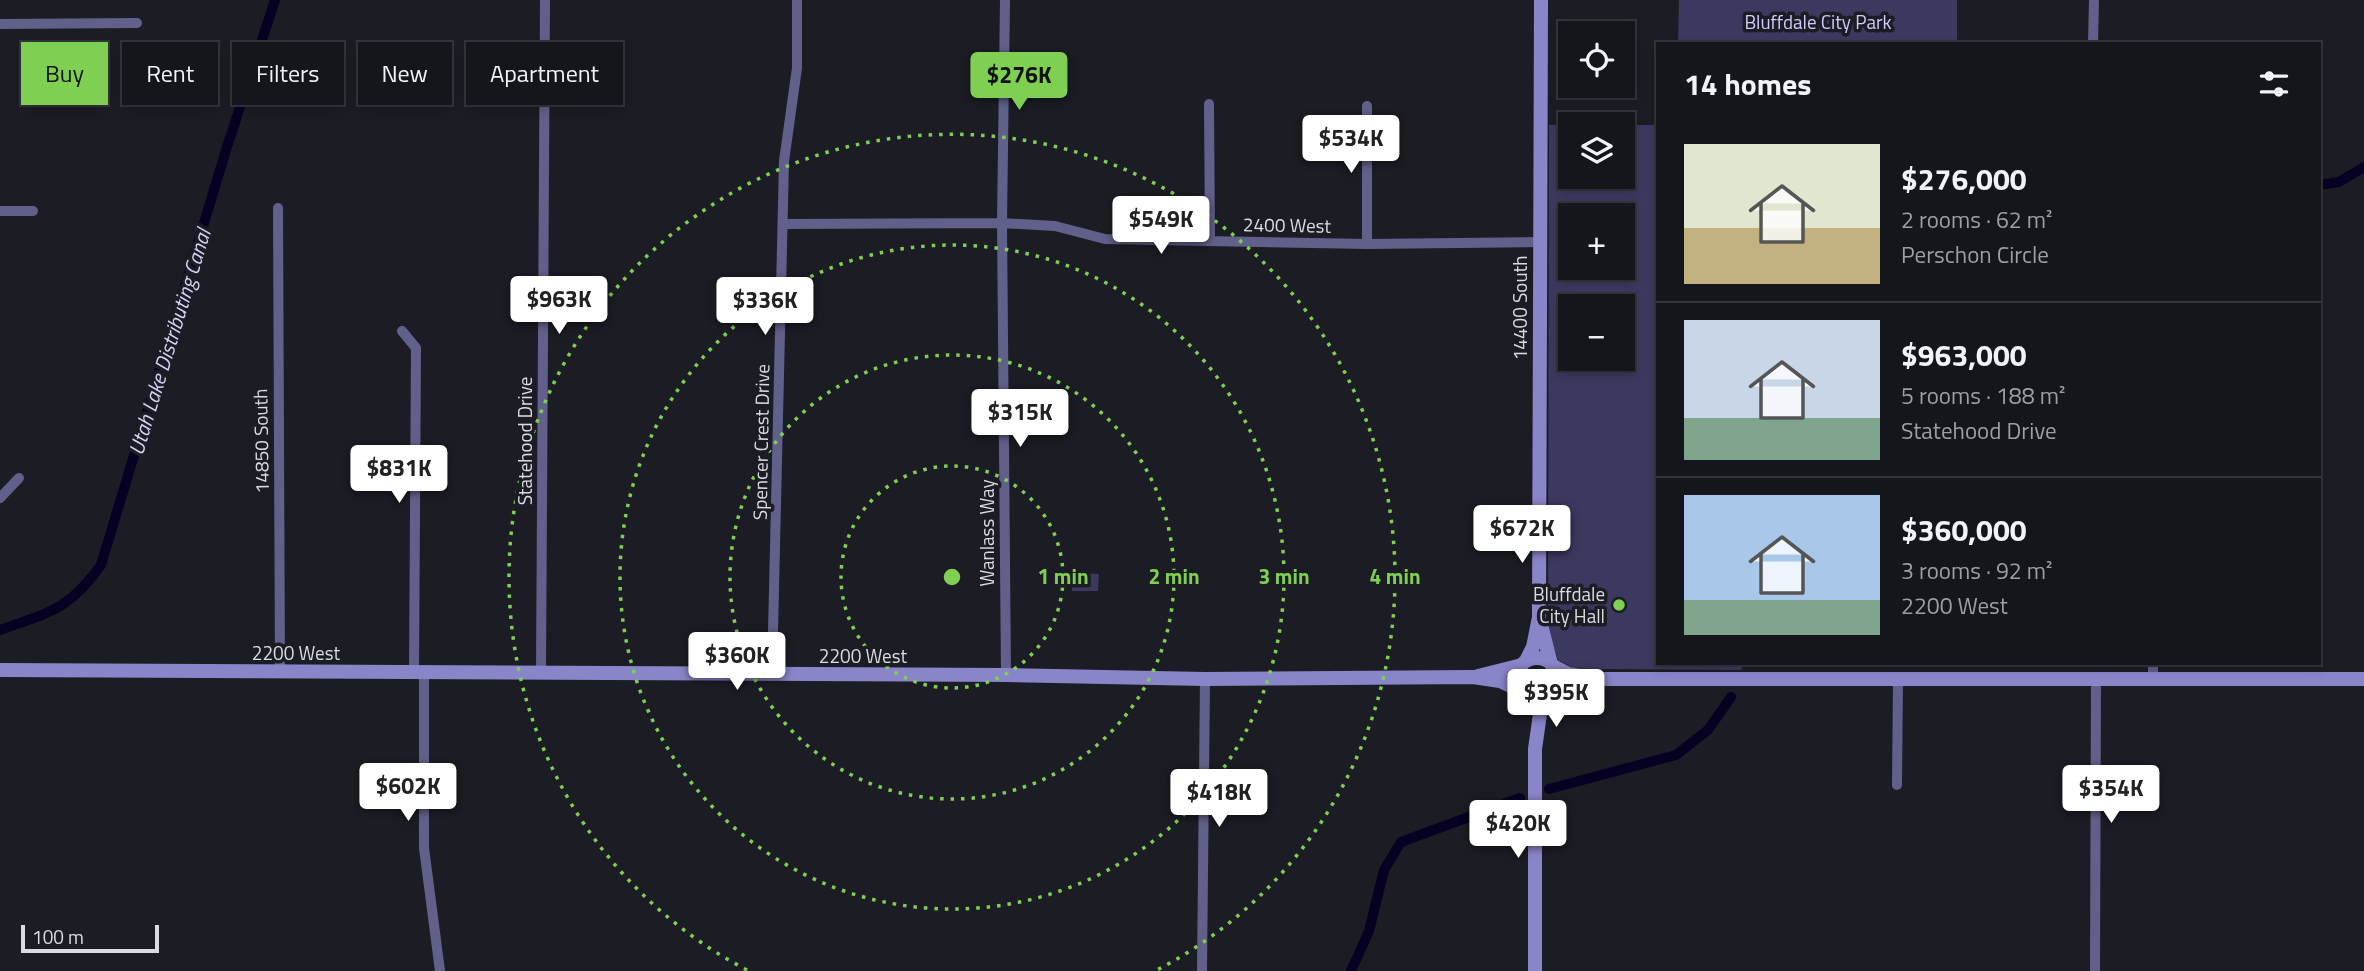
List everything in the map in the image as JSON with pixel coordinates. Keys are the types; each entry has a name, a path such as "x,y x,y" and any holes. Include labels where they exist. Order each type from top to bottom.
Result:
{"street":[{"name":"Statehood Drive","path":"541,672 545,0"},
{"name":"Spencer Crest Drive","path":"772,675 784,161 797,68 797,0"},
{"name":"Wanlass Way","path":"1005,0 1002,223 1006,675"},
{"name":"14400 South","path":"1524,663 1533,647 1539,617 1541,0"},
{"path":"2093,42 2094,0"},
{"path":"0,24 137,23"},
{"path":"1209,104 1210,241"},
{"path":"1367,106 1367,244"},
{"name":"14850 South","path":"278,208 280,673"},
{"path":"0,211 33,211"},
{"name":"2400 West","path":"784,224 1002,223 1055,226 1105,239 1367,244 1540,242"},
{"path":"402,331 416,348 419,672 424,848 439,971"},
{"path":"0,498 19,478"},
{"name":"14400 South","path":"1539,617 1552,665"},
{"path":"1535,749 1516,677 1524,663 1538,658 1568,674 1595,679 2364,679"},
{"name":"2200 West","path":"1474,677 1524,663"},
{"path":"1535,971 1535,749 1540,714 1558,678 1552,665"},
{"path":"2153,665 2153,679"},
{"name":"2200 West","path":"0,670 1006,675 1205,679 1474,677 1500,681 1521,692"},
{"path":"1897,785 1898,678"},
{"path":"1202,971 1205,679"},
{"path":"1521,692 1536,700 1595,679"},
{"path":"2095,971 2096,679"}],"green space":[{"name":"Bluffdale City Park","path":"1679,0 1957,0 1957,42 1678,42"},
{"path":"1549,125 1558,125 1558,189 1635,189 1635,125 1656,125 1656,665 1743,665 1741,670 1605,669 1580,672 1558,660 1548,631"},
{"path":"1072,573 1099,574 1098,591 1072,591"}],"waterway":[{"name":"Utah Lake Distributing Canal","path":"0,630 32,619 68,601 101,565 226,150 275,0"},
{"path":"2321,185 2339,182 2364,167"},
{"path":"1549,789 1676,755 1708,730 1731,697"},
{"path":"1351,971 1369,931 1384,870 1401,842 1520,798"}],"place":[{"name":"Bluffdale City Hall","path":"1619,605"}]}
